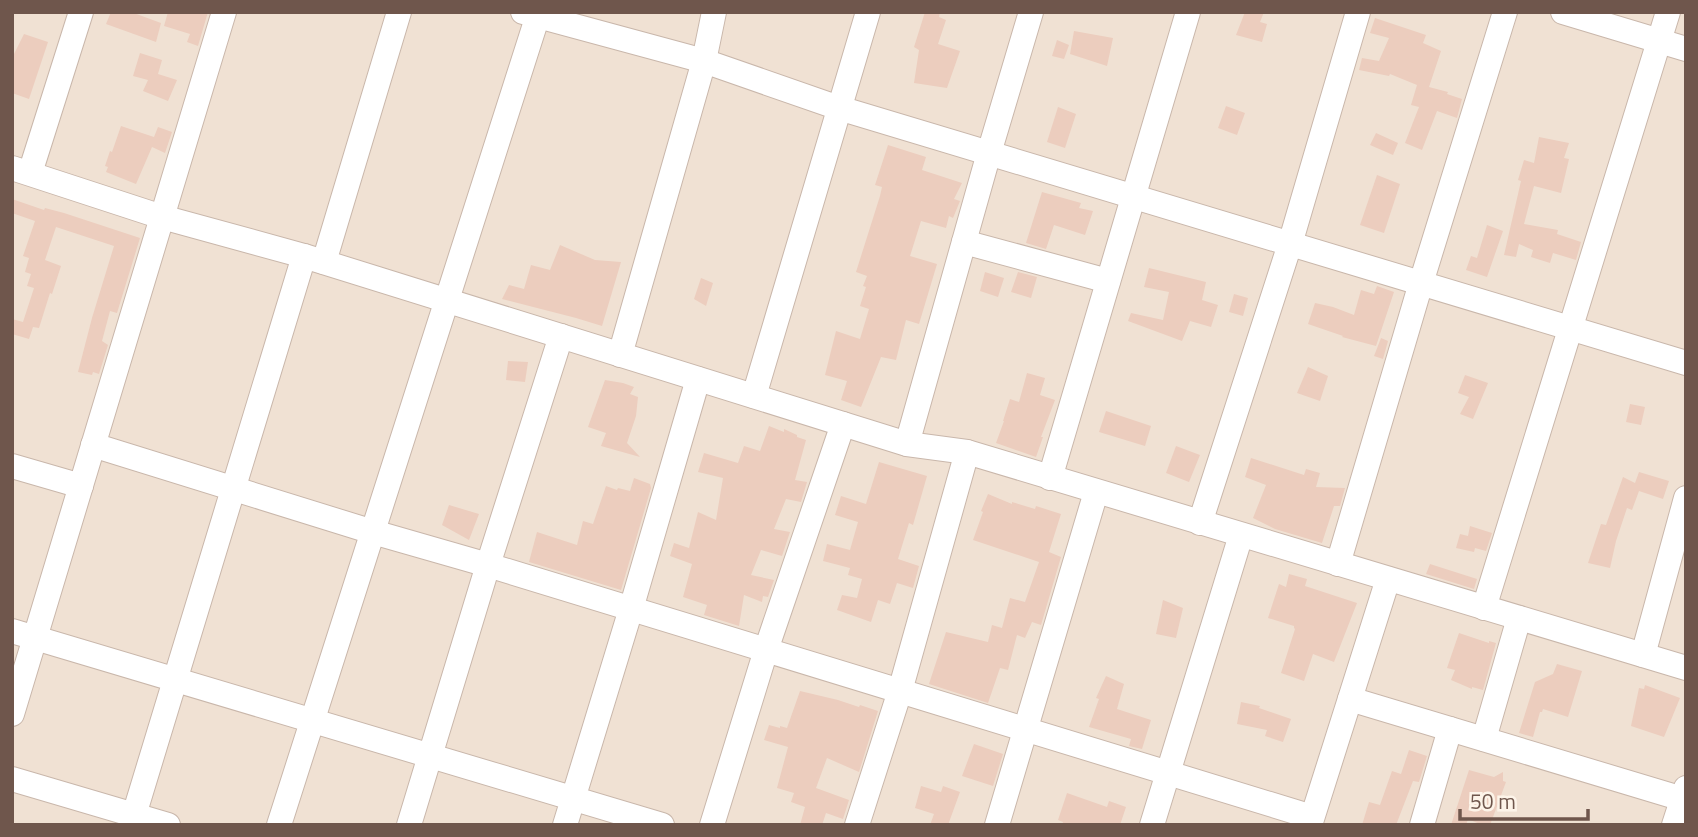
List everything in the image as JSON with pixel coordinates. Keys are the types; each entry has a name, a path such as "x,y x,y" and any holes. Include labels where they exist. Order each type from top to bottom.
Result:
{"street":[{"path":"81,12 21,171 163,216 314,259 907,444 967,452 1686,668"},
{"path":"12,714 24,634 81,486 224,12"},
{"path":"133,820 233,488 399,12"},
{"path":"620,355 704,61 714,12"},
{"path":"754,396 868,12"},
{"path":"907,444 1031,12"},
{"path":"1050,478 1188,12"},
{"path":"1200,523 1290,244 1358,12"},
{"path":"1338,564 1505,12"},
{"path":"1563,12 1686,49"},
{"path":"1484,608 1668,12"},
{"path":"279,825 447,300 533,14 704,61 839,108 1686,363"},
{"path":"964,242 1108,282"},
{"path":"409,825 561,336"},
{"path":"565,825 698,379"},
{"path":"712,825 766,650 843,424"},
{"path":"93,445 1168,773 1311,821 1388,579"},
{"path":"857,825 900,691 967,452"},
{"path":"12,466 81,486"},
{"path":"997,825 1096,492"},
{"path":"1643,655 1686,498"},
{"path":"1152,825 1241,535"},
{"path":"1483,739 1519,618"},
{"path":"24,634 662,825"},
{"path":"1350,699 1685,796 1674,825"},
{"path":"1422,825 1450,729"},
{"path":"12,779 133,820 168,825"}],"shaded area":[{"path":"12,12 1686,12 1686,825 12,825"}],"building":[{"path":"111,12 131,12 161,23 156,42 106,24"},
{"path":"168,12 208,12 198,46 187,42 190,34 164,26"},
{"path":"925,12 940,12 939,17 946,20 938,44 960,51 947,88 914,83 919,50 914,47"},
{"path":"1245,12 1264,12 1260,22 1267,24 1262,42 1236,35"},
{"path":"1375,18 1426,35 1423,43 1441,51 1429,87 1462,99 1457,118 1437,111 1422,150 1405,143 1419,107 1411,105 1417,85 1390,74 1389,76 1359,70 1362,58 1379,61 1389,38 1370,33"},
{"path":"1074,31 1113,38 1107,66 1070,54"},
{"path":"24,34 48,42 29,99 12,93 12,58"},
{"path":"1057,40 1069,45 1064,59 1052,56"},
{"path":"140,53 162,60 158,74 177,80 168,101 143,91 148,80 133,76"},
{"path":"1226,106 1245,113 1237,135 1218,128"},
{"path":"1058,107 1076,114 1065,148 1047,142"},
{"path":"121,126 154,137 158,127 172,132 165,153 152,147 136,184 106,172 108,167 105,166"},
{"path":"1376,133 1398,143 1393,155 1370,145"},
{"path":"1539,137 1569,143 1564,158 1569,159 1561,193 1534,186 1524,224 1558,230 1557,234 1581,242 1576,260 1553,253 1550,263 1531,257 1533,250 1519,244 1516,257 1504,255 1521,181 1518,180 1524,160 1534,163"},
{"path":"888,145 926,157 922,170 962,183 954,199 960,201 953,218 949,216 946,228 921,221 910,256 937,264 919,324 906,320 896,360 881,357 861,407 841,400 847,381 825,375 836,331 860,339 869,309 860,306 867,276 856,272 880,196 882,187 875,185"},
{"path":"1377,175 1400,184 1384,233 1360,225"},
{"path":"1042,192 1081,203 1079,208 1093,211 1085,235 1054,225 1046,249 1026,243"},
{"path":"12,199 140,238 117,313 110,311 102,341 108,345 99,374 78,372 114,246 56,227 45,260 61,266 39,328 33,327 29,339 12,334 12,319 23,322 34,288 27,286 31,274 25,272 29,258 23,256 35,221 12,213"},
{"path":"1487,225 1503,231 1487,277 1466,270 1471,256 1477,258"},
{"path":"560,245 595,260 621,262 602,326 502,299 509,285 524,289 531,265 550,270"},
{"path":"1149,268 1206,282 1202,300 1218,305 1211,327 1190,321 1182,341 1128,321 1131,313 1163,320 1169,292 1144,287"},
{"path":"985,272 1004,278 998,297 980,291"},
{"path":"1018,272 1037,277 1031,298 1011,292"},
{"path":"701,278 713,283 706,306 694,299"},
{"path":"1377,286 1394,292 1376,346 1308,324 1315,303 1354,315 1361,290 1374,294"},
{"path":"1234,294 1248,298 1243,316 1229,312"},
{"path":"1381,338 1388,341 1383,359 1374,356"},
{"path":"508,361 528,362 525,382 506,380"},
{"path":"1308,367 1328,376 1320,401 1297,393"},
{"path":"1027,373 1045,378 1040,395 1055,400 1036,457 996,443 1010,399 1019,402"},
{"path":"1465,375 1488,383 1473,419 1460,414 1469,397 1458,393"},
{"path":"605,380 634,387 630,394 638,397 636,416 627,443 640,457 601,446 606,433 588,427"},
{"path":"1630,404 1645,407 1641,425 1626,422"},
{"path":"1106,411 1151,426 1145,446 1099,432"},
{"path":"769,426 784,432 784,429 806,440 795,480 807,482 801,502 786,499 774,529 790,532 782,556 761,550 751,575 774,580 768,597 763,596 762,602 744,595 739,626 704,615 707,605 683,597 692,564 670,556 674,543 689,548 698,512 716,520 723,478 698,472 704,453 738,463 744,446 760,451"},
{"path":"1176,446 1200,455 1189,482 1166,473"},
{"path":"1251,458 1304,475 1306,469 1320,473 1316,487 1345,488 1340,506 1334,506 1322,543 1275,529 1253,518 1266,485 1245,477"},
{"path":"879,462 927,476 913,525 909,523 898,559 919,566 913,588 897,583 890,604 878,600 871,622 837,610 842,595 857,598 862,579 848,575 850,568 823,561 827,544 850,550 858,522 835,515 841,496 866,504"},
{"path":"1639,472 1669,481 1663,499 1639,491 1632,510 1627,508 1610,568 1588,563 1601,524 1606,525 1623,477 1635,483"},
{"path":"634,478 650,484 651,488 621,590 529,562 537,532 577,545 583,521 593,524 606,486 630,491"},
{"path":"988,494 1012,504 1035,509 1036,506 1061,514 1049,552 1061,557 1041,625 1032,622 1025,638 1017,635 1008,670 1000,668 988,703 929,684 946,632 988,642 992,625 1002,628 1010,598 1025,602 1039,562 973,540"},
{"path":"449,505 479,514 469,540 442,525"},
{"path":"1470,526 1492,533 1486,551 1475,548 1474,552 1456,548 1460,534 1468,536"},
{"path":"1430,564 1477,579 1474,589 1426,574"},
{"path":"1289,574 1307,579 1305,586 1357,603 1334,662 1313,654 1304,681 1281,673 1294,626 1268,618 1279,584 1286,587"},
{"path":"1163,600 1183,608 1176,638 1156,634"},
{"path":"1459,633 1496,643 1483,690 1472,689 1451,680 1455,670 1447,668"},
{"path":"1557,664 1582,671 1568,717 1543,709 1533,737 1519,733 1535,682 1553,674"},
{"path":"1106,676 1124,684 1117,709 1151,720 1142,749 1129,746 1131,739 1089,727 1099,699 1096,698"},
{"path":"1645,685 1680,698 1664,737 1631,726 1639,688 1644,689"},
{"path":"800,691 878,711 859,772 827,758 816,788 849,800 843,819 826,813 822,825 800,825 805,807 791,802 794,793 777,788 788,747 764,740 769,725 787,728"},
{"path":"1241,702 1260,706 1259,708 1291,719 1283,742 1265,736 1267,730 1237,724"},
{"path":"974,744 1003,754 993,786 962,776"},
{"path":"1409,750 1427,756 1419,782 1413,781 1396,825 1362,825 1369,802 1380,805 1392,771 1401,774"},
{"path":"1469,770 1494,777 1503,772 1503,781 1506,782 1490,825 1482,825 1468,819 1466,825 1451,825"},
{"path":"921,786 941,792 943,786 960,792 948,825 930,825 934,814 915,808"},
{"path":"1067,793 1107,807 1109,801 1126,807 1120,825 1062,825 1063,822 1058,820"}]}
